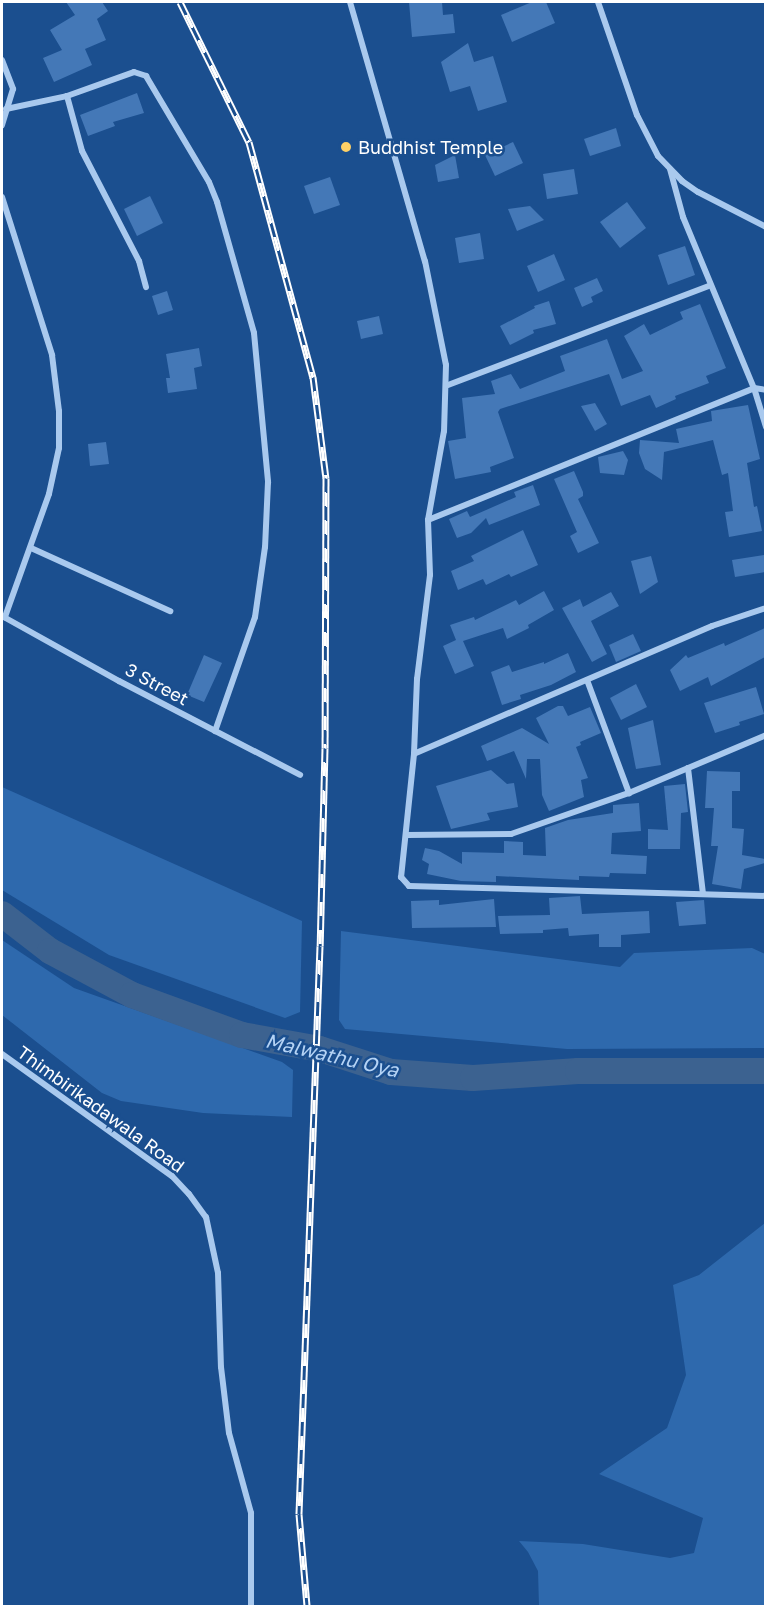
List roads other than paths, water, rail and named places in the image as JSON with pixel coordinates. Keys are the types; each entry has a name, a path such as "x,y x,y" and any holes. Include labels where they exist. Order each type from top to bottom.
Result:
{"street":[{"path":"350,2 424,261 444,342 447,385 444,431 428,520 430,575 417,679 414,754 401,877 409,886 765,896"},
{"path":"598,2 638,115 658,156 698,192 765,226"},
{"path":"2,60 12,89 2,125"},
{"path":"6,109 67,96 134,72 146,76 209,182 254,333 266,455 266,547 255,617 215,731"},
{"path":"67,96 82,151 139,261 146,286"},
{"path":"670,169 683,217 754,388 765,427"},
{"path":"2,197 52,355 59,411 59,448 49,494 31,548 3,616"},
{"path":"447,385 711,285"},
{"path":"428,520 754,388 765,390"},
{"path":"31,548 170,611"},
{"path":"414,754 712,626 765,608"},
{"name":"3 Street","path":"3,616 119,681 300,775"},
{"path":"587,680 629,793"},
{"path":"407,835 511,834 629,793 765,735"},
{"path":"688,768 703,893"},
{"name":"Thimbirikadawala Road","path":"2,1054 172,1176 206,1217 218,1273 221,1367 229,1433 251,1513 251,1606"}],"waterway":[{"name":"Malwathu Oya","path":"2,914 50,951 132,995 242,1035 320,1049 391,1072 473,1078 578,1071 766,1071"}],"railway":[{"path":"180,2 249,142 313,377 326,478 325,748 320,946 299,1514 307,1606"}],"place":[{"name":"Buddhist Temple","path":"346,147"}]}
